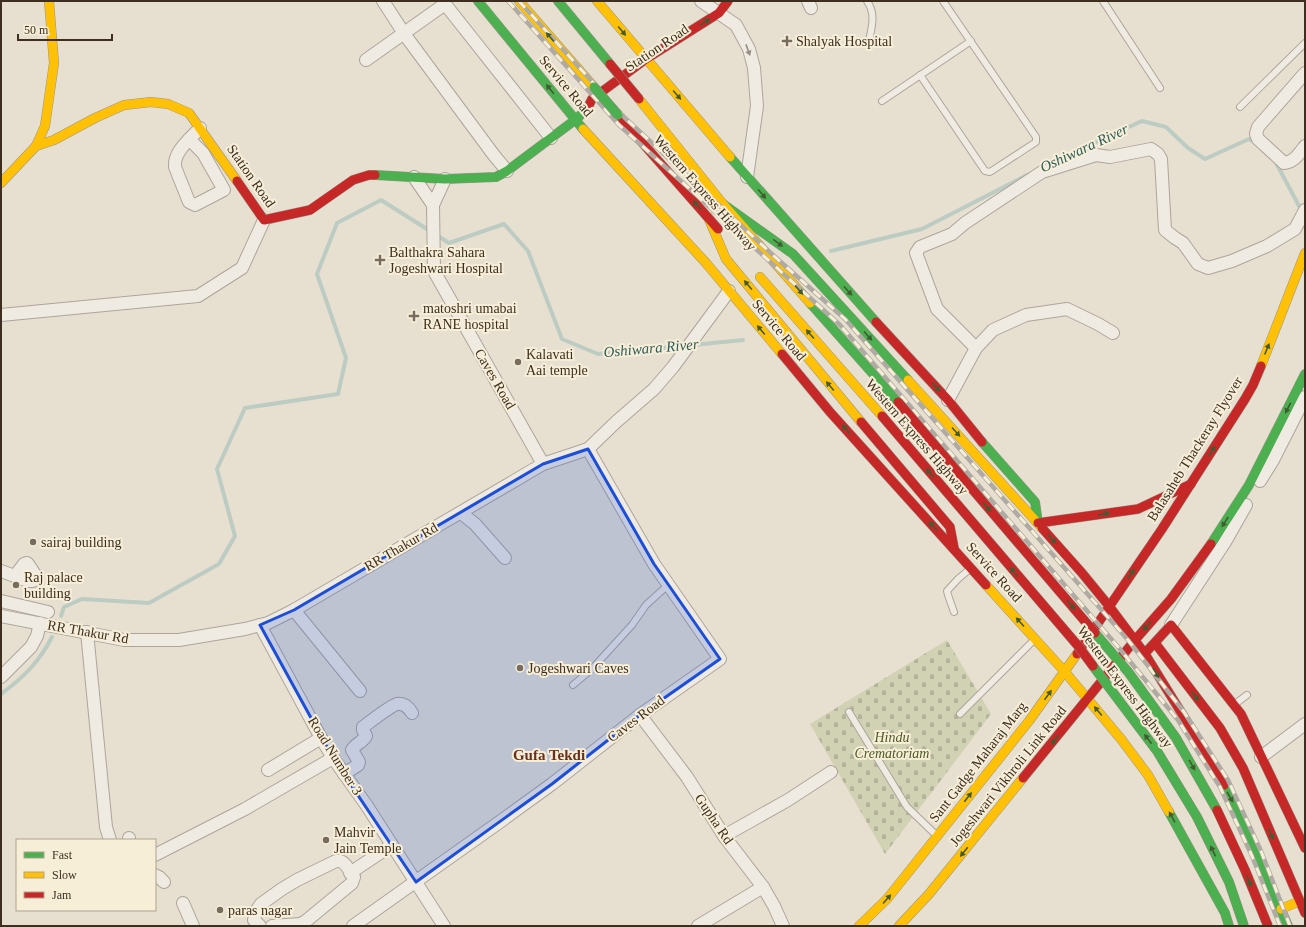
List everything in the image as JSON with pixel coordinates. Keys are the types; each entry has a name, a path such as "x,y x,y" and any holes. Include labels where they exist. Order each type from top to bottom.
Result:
{"main road":[{"path":"36,146 45,126 54,63 49,1"},
{"name":"Service Road","path":"478,1 575,120 706,263 830,412 1065,672 1122,740 1148,775 1225,914 1229,926"},
{"name":"Western Express Highway","path":"519,1 728,241"},
{"name":"Western Express Highway","path":"558,1 723,204 898,402 1128,673 1176,738 1217,810 1245,870 1268,926"},
{"path":"597,1 747,177 878,325 948,400 1035,502 1038,523"},
{"name":"Station Road","path":"585,111 598,108 619,92 637,77 649,62 723,19 728,1"},
{"name":"Station Road","path":"1,183 36,146 54,140 95,118 124,105 151,102 168,104 189,114 264,220 310,210 353,180 369,175 445,179 496,177 507,171 575,120 585,111 592,99 649,62 723,19"},
{"path":"723,204 793,254 1038,523 1109,606 1145,654 1197,738 1239,812 1288,926"},
{"path":"708,217 726,259 815,368 950,527 954,548"},
{"name":"Balasaheb Thackeray Flyover","path":"1109,606 1162,529 1253,385 1305,253"},
{"name":"Western Express Highway","path":"754,270 882,416 1078,647 1157,751 1197,817 1226,876 1244,926"},
{"path":"1135,640 1171,599 1216,537 1302,396 1305,374"},
{"path":"989,469 999,461"},
{"path":"1038,523 1138,509 1191,484"},
{"path":"1011,493 1020,485"},
{"name":"Sant Gadge Maharaj Marg","path":"859,926 887,899 1029,720 1065,672 1109,606"},
{"path":"1145,654 1171,625 1241,714 1261,757 1302,835 1305,848"},
{"name":"Jogeshwari Vikhroli Link Road","path":"899,926 929,894 1135,640"},
{"path":"1155,643 1220,728 1243,768 1305,913"},
{"path":"1281,909 1300,902"}],"street":[{"path":"383,1 404,33 507,171"},
{"path":"701,1 723,19 736,25 749,49 754,68 756,106 747,177"},
{"path":"366,60 444,3 551,138"},
{"path":"1305,73 1258,128 1256,134 1258,139 1284,162 1290,162 1305,146"},
{"path":"200,128 175,156 174,162 174,167 189,202 192,204 197,204 237,182"},
{"path":"190,139 202,153 224,190"},
{"path":"976,348 937,309 916,253 920,247 952,234 965,223 1042,172 1096,155 1110,158 1151,149 1158,154 1161,159 1165,230 1184,243 1198,264 1208,268 1232,261 1267,246 1295,229 1305,210"},
{"path":"414,177 432,205"},
{"path":"432,205 445,179"},
{"name":"Caves Road","path":"432,205 434,271 543,464"},
{"path":"1,315 198,296 242,268 264,220"},
{"name":"RR Thakur Rd","path":"4,616 124,640 179,640 245,629 268,623 294,610 543,464 588,449 654,389 673,368 728,291"},
{"path":"948,400 976,348 993,330 1026,315 1067,309 1113,333"},
{"path":"1171,625 1225,542 1273,460 1302,396"},
{"name":"Caves Road","path":"353,926 552,784 640,715 720,659 654,564 588,449"},
{"path":"461,513 475,524 505,558"},
{"path":"1,571 15,576"},
{"path":"4,616 6,602 48,612"},
{"path":"294,610 360,691"},
{"path":"1,677 31,647 37,636 40,623"},
{"name":"Road Number 3","path":"260,625 321,738 416,882 438,924"},
{"path":"87,632 106,827 110,839"},
{"path":"344,774 358,765 359,762 352,750 366,736 363,727 392,706 398,704 407,706 412,713"},
{"name":"Gupha Rd","path":"640,715 687,777 724,836 763,887 783,926"},
{"path":"1261,757 1305,724"},
{"path":"268,770 321,738"},
{"path":"156,854 245,809 333,758"},
{"path":"724,836 788,800 831,772"},
{"path":"350,873 392,845"},
{"path":"260,926 254,920 261,904 289,884 338,861 343,862 354,877 352,884 308,924 272,926"},
{"path":"698,926 763,887"},
{"path":"183,903 193,926"}],"lane":[{"path":"867,1 872,8 869,41"},
{"path":"920,75 985,171 990,172 1036,142 1036,137 943,1"},
{"path":"1103,1 1160,88"},
{"path":"882,101 971,41"},
{"path":"1240,107 1305,43"},
{"path":"954,612 947,591 971,568"},
{"path":"573,685 592,669 632,625 646,605 668,585"},
{"path":"960,714 1035,639"},
{"path":"1233,705 1247,695"},
{"path":"849,712 908,807 937,836"}],"highlighted area":[{"path":"588,449 654,564 720,659 640,715 552,784 416,882 333,758 260,625 294,610 543,464"}],"green space":[{"name":"Hindu Crematoriam","path":"947,640 991,714 885,854 810,724"}],"waterway":[{"name":"Oshiwara River","path":"1049,164 1142,121 1166,127 1188,148 1205,159 1249,139 1256,143"},
{"name":"Oshiwara River","path":"1274,159 1299,206"},
{"name":"Oshiwara River","path":"831,251 922,229 1027,175"},
{"name":"Oshiwara River","path":"61,616 64,607 82,599 149,603 219,564 235,536 217,469 245,408 338,394 346,358 317,274 337,223 381,200 449,243 504,224 528,251 562,339 598,354 685,346"},
{"name":"Oshiwara River","path":"693,345 743,340"},
{"name":"Oshiwara River","path":"1,694 17,681 36,662 52,637"}],"railway":[{"path":"508,1 619,125 840,325 1119,648 1178,720 1220,787 1252,856 1280,926"},
{"path":"519,1 625,118 774,256 845,319 1128,640 1184,712 1228,780 1261,851 1290,926"}],"traffic: fast":[{"path":"478,1 583,129"},
{"path":"558,1 610,64"},
{"path":"594,87 618,115"},
{"path":"375,175 445,179 496,177 507,171 575,120 588,107"},
{"path":"730,157 876,322"},
{"path":"723,204 793,254 908,380"},
{"path":"810,303 898,402"},
{"path":"1211,544 1249,485 1305,374"},
{"path":"982,442 1035,502 1038,523"},
{"path":"1095,633 1129,673 1176,738 1217,810"},
{"path":"1093,666 1157,751 1197,817 1229,882 1244,926"},
{"path":"1224,785 1239,812 1288,926"},
{"path":"1169,812 1225,913 1229,926"}],"traffic: slow":[{"path":"36,146 45,126 54,63 49,1"},
{"path":"519,1 594,87"},
{"path":"597,1 730,157"},
{"path":"639,99 723,204 810,303"},
{"path":"1,183 36,146 54,140 95,118 124,105 151,102 168,104 189,113 237,181"},
{"path":"583,129 706,263 782,354"},
{"path":"708,217 726,259 861,422"},
{"path":"1261,366 1305,253"},
{"path":"760,277 882,416"},
{"path":"908,380 1042,528"},
{"path":"986,585 1065,672 1121,739 1148,775 1169,812"},
{"path":"859,926 887,899 1029,721 1077,654"},
{"path":"899,926 929,894 1023,778"},
{"path":"1281,909 1300,901"}],"traffic: jam":[{"path":"588,107 592,99 646,59 719,13 728,1"},
{"path":"610,64 639,99"},
{"path":"618,115 718,229"},
{"path":"237,181 264,220 310,210 353,180 369,175 375,175"},
{"path":"876,322 948,400 982,442"},
{"path":"782,354 830,412 986,585"},
{"path":"1077,654 1162,529 1245,399 1261,366"},
{"path":"898,402 1095,633"},
{"path":"882,416 1079,647 1093,666"},
{"path":"861,422 950,527 954,548"},
{"path":"1038,523 1138,509 1191,484"},
{"path":"1042,528 1109,606 1145,654 1224,785"},
{"path":"1023,778 1135,640 1171,599 1211,544"},
{"path":"1147,651 1171,625 1241,714 1305,848"},
{"path":"1155,643 1220,728 1243,768 1305,913"},
{"path":"1217,810 1245,870 1268,926"}],"place":[{"name":"Shalyak Hospital","path":"787,41"},
{"name":"Balthakra Sahara Jogeshwari Hospital","path":"380,260"},
{"name":"matoshri umabai RANE hospital","path":"414,316"},
{"name":"Kalavati Aai temple","path":"518,362"},
{"name":"sairaj building","path":"33,542"},
{"name":"Raj palace building","path":"16,585"},
{"name":"Jogeshwari Caves","path":"520,668"},
{"name":"Mahvir Jain Temple","path":"326,840"},
{"name":"paras nagar","path":"220,910"}],"district":[{"name":"Gufa Tekdi","path":"549,755"}]}
